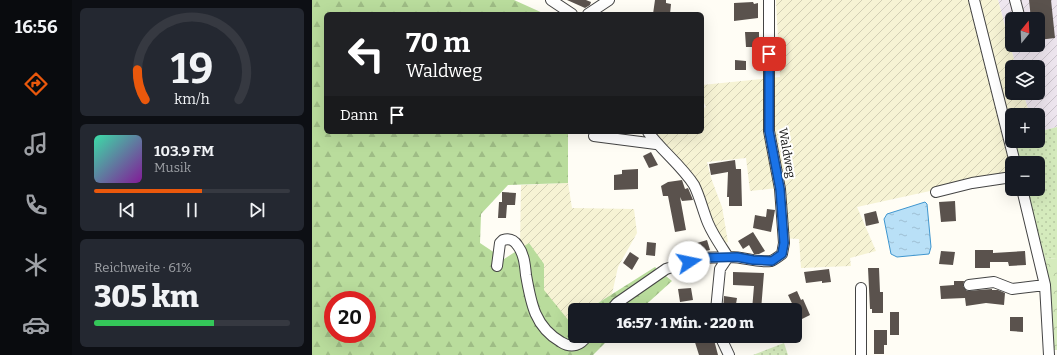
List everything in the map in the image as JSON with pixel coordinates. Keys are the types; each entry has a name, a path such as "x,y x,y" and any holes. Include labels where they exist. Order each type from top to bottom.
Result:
{"street":[{"path":"551,0 569,12"},
{"path":"591,12 609,0"},
{"name":"Waldweg","path":"617,303 666,269 700,258 737,257 772,261 782,254 784,243 780,189 769,131 769,0"},
{"path":"974,0 1013,156"},
{"path":"1015,0 1018,12"},
{"path":"649,134 656,144 674,159 695,187 708,224 728,257 720,269 716,303"},
{"path":"594,136 656,144"},
{"path":"936,192 972,182 1005,178"},
{"path":"1024,196 1045,285 1049,355"},
{"path":"497,266 500,243 508,238 514,241 519,247 524,262 529,294 537,319 554,338 566,345 574,346 581,343"},
{"path":"969,285 994,282 1012,289 1045,285"},
{"path":"861,288 861,355"},
{"path":"723,343 729,355"}],"shaded area":[{"path":"776,0 998,0 1005,26 1005,52 1012,52 1014,60 1005,60 1005,100 1025,100 1028,108 1005,108 1005,148 1012,148 1012,156 1005,156 1005,175 857,207 876,251 850,258 851,266 801,268 799,239 782,238 777,188 750,191 746,158 707,162 711,178 722,207 728,242 723,244 710,220 694,175 654,135 704,134 704,108 706,107 704,103 704,85 780,77"},
{"path":"998,0 1057,0 1057,127 1045,130 1045,108 1028,108 1025,100 1045,100 1045,60 1014,60 1012,52 1045,52 1045,12 1005,12 1005,26"},
{"path":"568,183 572,208 634,209 637,233 618,267 612,294 598,303 568,303 568,321 543,290 544,264 520,248 521,185"}],"green space":[{"path":"312,0 514,0 541,12 324,12 324,134 568,134 568,183 508,185 481,214 480,243 504,259 529,243 544,264 544,290 568,320 568,343 605,343 593,355 312,355"},
{"path":"1057,127 1057,258 1045,259 1028,196 1045,196 1045,156 1018,156 1017,148 1045,148 1045,130"},
{"path":"1057,258 1057,350 1054,350 1051,297 1045,259"},
{"path":"655,267 672,281 648,303 598,303"},
{"path":"784,343 788,355 753,355"}],"water":[{"path":"925,202 927,204 931,247 929,254 897,257 891,254 884,219 887,214"}],"building":[{"path":"567,0 586,0 591,2 590,5 585,8"},
{"path":"655,0 666,0 666,3 671,4 670,12 653,12"},
{"path":"1029,0 1051,0 1055,38 1045,39 1045,12 1030,12"},
{"path":"753,2 754,4 758,3 758,18 734,21 734,3"},
{"path":"745,32 759,32 759,47 746,47"},
{"path":"735,60 746,61 746,70 735,70"},
{"path":"651,152 658,165 649,168 643,156"},
{"path":"735,160 736,169 741,169 742,206 729,206 729,197 727,197 728,172 711,175 709,164"},
{"path":"638,169 638,189 614,190 614,175 622,174 622,170"},
{"path":"682,180 685,189 688,188 693,200 682,201 680,197 686,230 675,232 668,196 663,196 661,186 668,182"},
{"path":"502,192 516,193 515,205 507,205 506,218 498,218 499,202 502,202"},
{"path":"955,201 956,221 941,222 939,202"},
{"path":"767,209 775,210 771,232 753,228 755,215 766,217"},
{"path":"876,211 879,223 866,226 864,214"},
{"path":"753,232 765,251 759,254 754,254 749,245 743,249 738,241"},
{"path":"707,240 710,250 689,255 687,246"},
{"path":"647,242 656,243 655,256 646,255"},
{"path":"975,250 993,250 993,253 1025,251 1026,265 1009,266 1008,262 990,262 990,268 975,268"},
{"path":"941,251 955,252 953,265 939,264"},
{"path":"630,252 639,258 632,270 623,263"},
{"path":"868,268 879,268 880,292 883,292 883,313 872,313 872,309 870,309"},
{"path":"829,269 831,282 822,283 822,281 806,283 804,272"},
{"path":"733,272 764,273 762,303 753,303 754,286 733,285"},
{"path":"954,281 964,281 963,286 967,291 992,289 1005,293 1004,305 986,303 966,306 965,298 941,299 940,286 954,285"},
{"path":"691,288 693,300 680,302 678,289"},
{"path":"797,291 801,300 803,299 810,315 802,319 802,303 792,303 788,295"},
{"path":"724,296 737,298 736,303 724,303"},
{"path":"890,312 899,312 899,335 890,335"},
{"path":"1010,317 1023,317 1023,332 1010,331"},
{"path":"874,330 887,330 887,345 884,345 884,354 874,354"},
{"path":"695,343 715,343 718,355 699,355"}],"route":[{"path":"689,262 700,258 737,257 772,261 782,254 784,243 780,189 769,131 769,54"}]}
